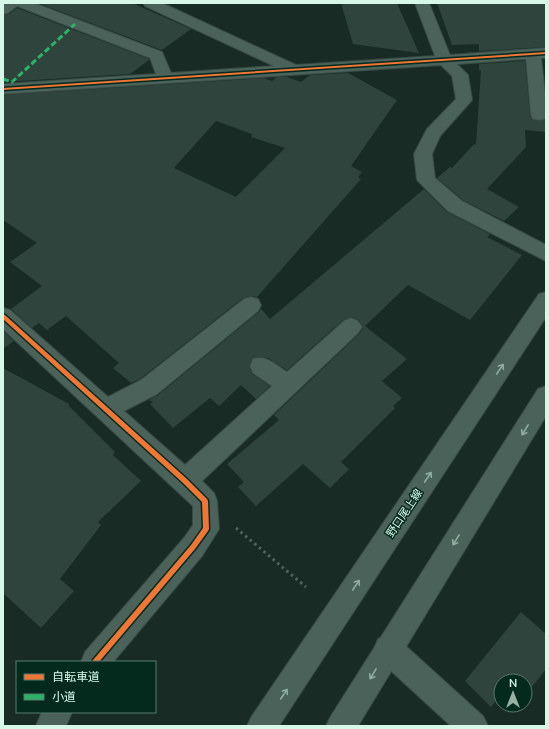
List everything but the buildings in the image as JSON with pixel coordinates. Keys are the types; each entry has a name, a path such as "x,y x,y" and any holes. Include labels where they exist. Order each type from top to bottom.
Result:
{"street":[{"path":"3,10 12,3"},
{"path":"21,3 157,55 165,78"},
{"path":"150,3 292,69"},
{"path":"422,3 444,59 460,75 464,100 433,133 423,154 426,180 455,206 546,254"},
{"path":"3,89 444,59 539,54 542,95 539,115"},
{"name":"野口尾上線","path":"262,726 546,300"},
{"path":"106,409 149,388 251,304"},
{"path":"3,316 185,480 205,502 206,529 193,547 96,661"},
{"path":"185,480 351,327"},
{"path":"261,366 287,385"},
{"path":"342,726 388,649 546,396"},
{"path":"388,649 473,726"},
{"path":"51,726 57,713"}],"path":[{"path":"205,502 306,586"}],"marked path":[{"path":"3,79 12,82 75,24"}],"cycle path":[{"path":"3,89 546,53"},
{"path":"3,316 185,481 205,501 206,529 193,547 96,661"}]}
